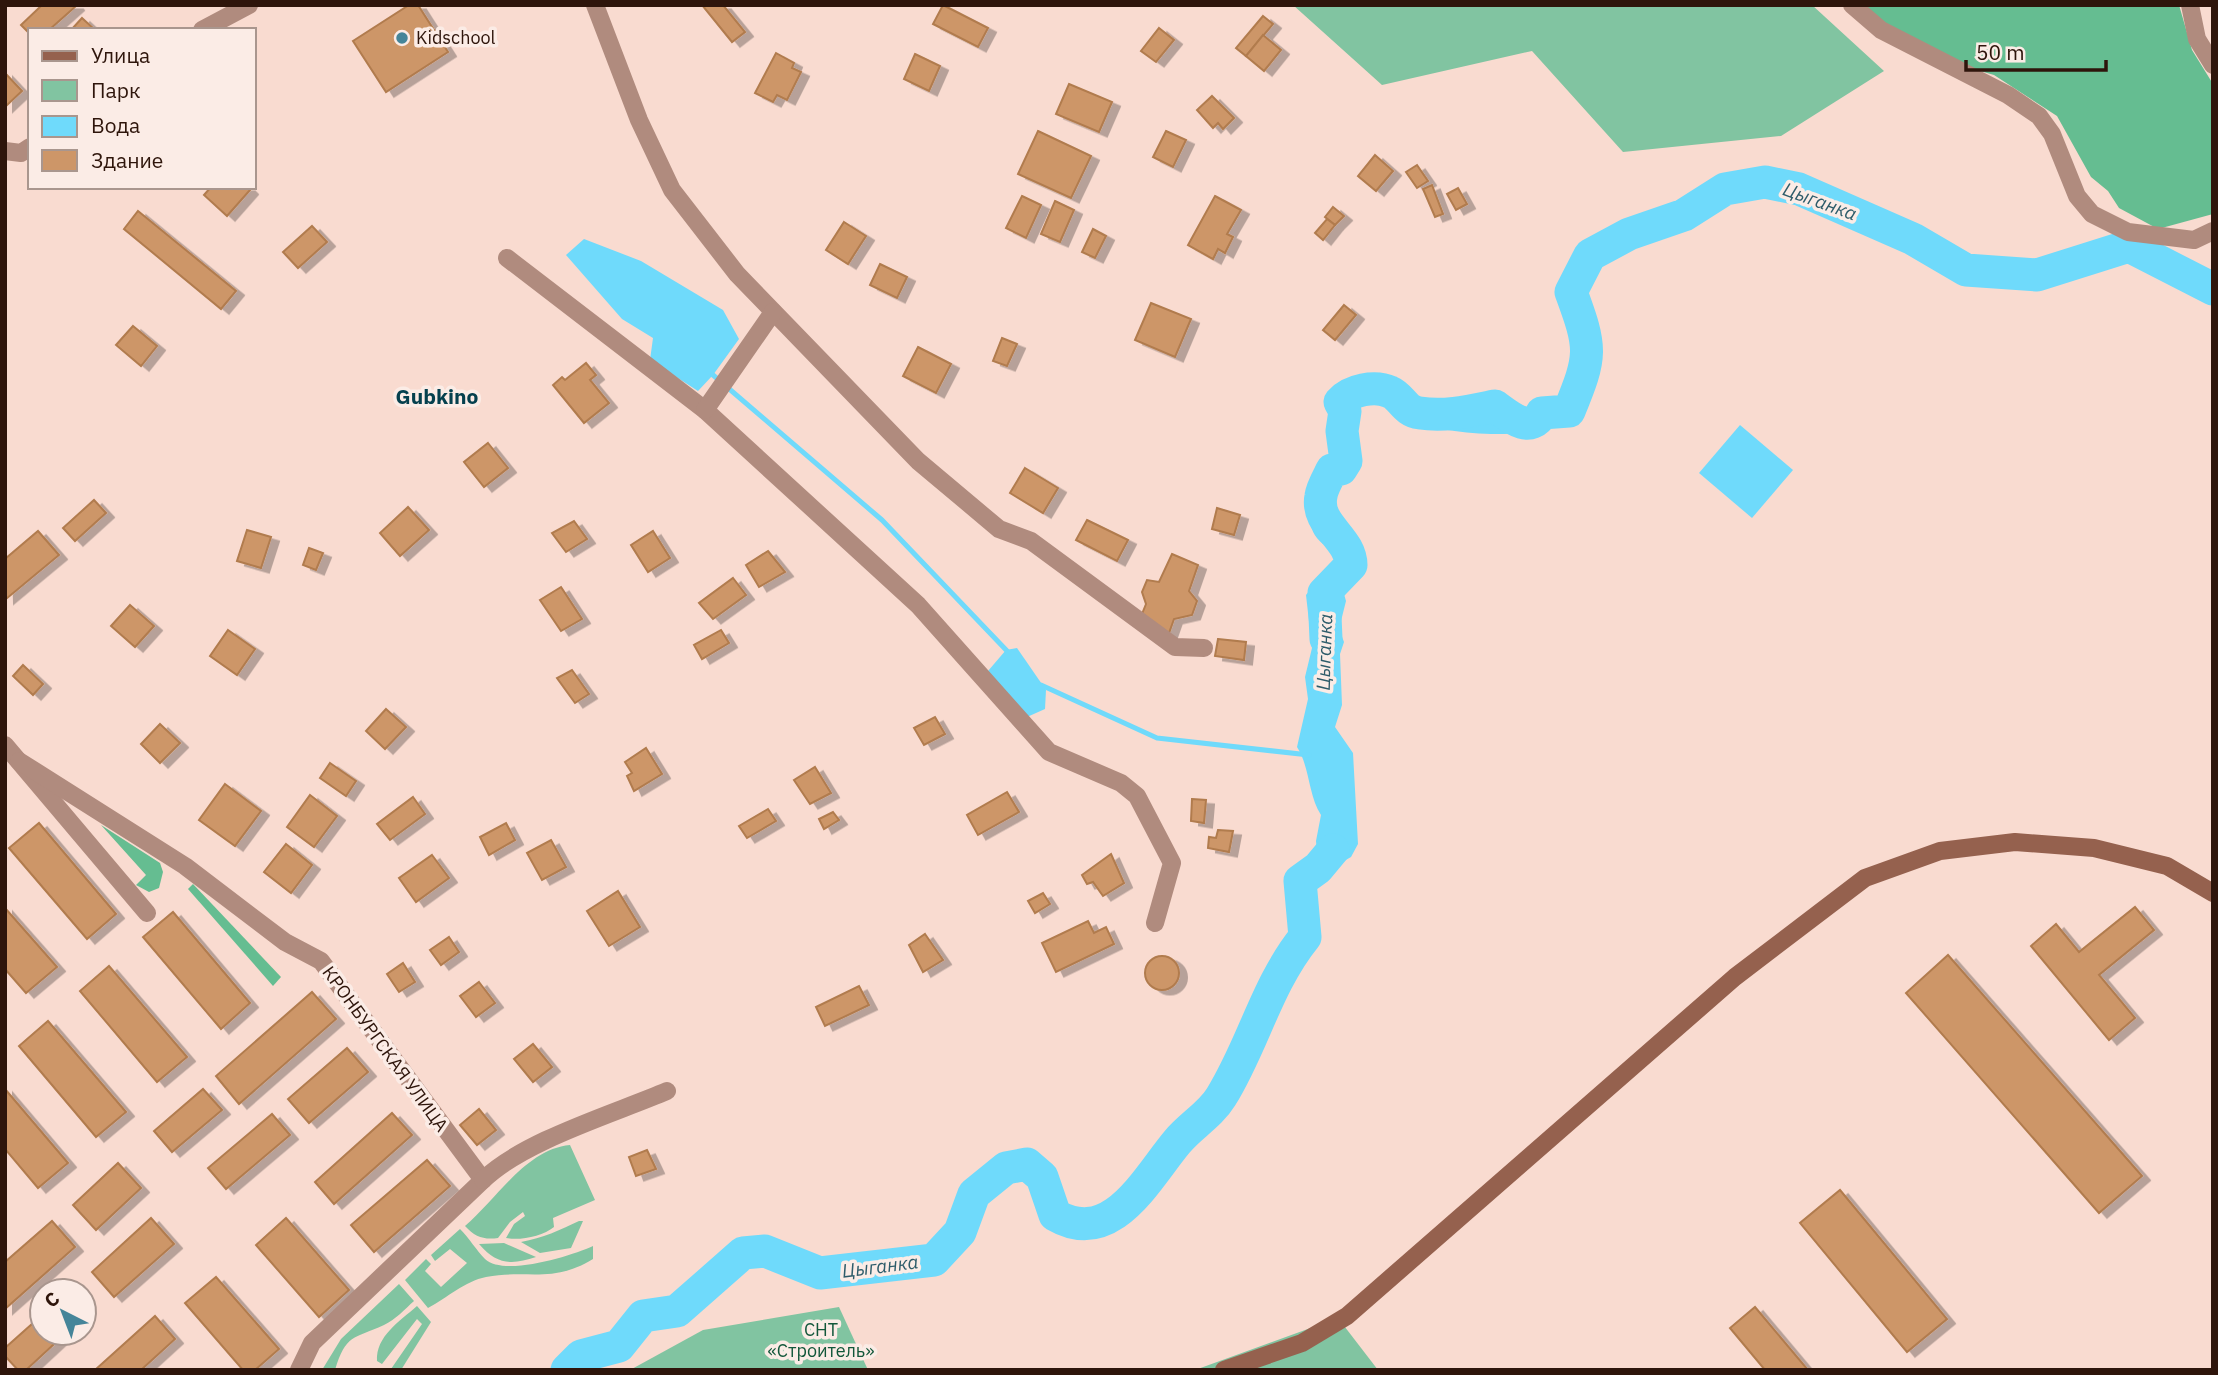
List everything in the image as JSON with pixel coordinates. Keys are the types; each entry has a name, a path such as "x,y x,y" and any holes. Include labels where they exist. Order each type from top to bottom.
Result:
{"street":[{"path":"206,28 248,5"},
{"path":"595,5 639,120 672,190 737,274 773,313 918,461 999,529 1031,541 1175,648 1204,648"},
{"path":"1852,5 1881,30 2008,95 2039,116 2052,134 2077,197 2092,214 2128,232 2194,240 2213,230"},
{"path":"2190,5 2197,39 2213,65"},
{"path":"5,151 21,153 28,148"},
{"path":"507,258 705,410 918,605 1049,752 1121,783 1137,796 1172,863 1155,923"},
{"path":"705,410 773,313"},
{"name":"КРОНБУРГСКАЯ УЛИЦА","path":"5,746 147,913"},
{"name":"КРОНБУРГСКАЯ УЛИЦА","path":"19,761 184,866 285,942 321,961 483,1180"},
{"path":"1224,1370 1302,1343 1347,1316 1735,977 1865,878 1940,851 2015,842 2106,851 2167,866 2213,893"},
{"path":"299,1370 312,1343 497,1166 538,1145 667,1091"}],"green space":[{"path":"1293,5 1812,5 1884,71 1781,136 1623,152 1532,51 1382,85"},
{"path":"1866,5 2179,5 2192,50 2213,84 2213,214 2158,229 2119,208 2108,191 2091,177 2057,116 1994,75 1932,57 1873,15"},
{"path":"101,825 160,863 163,872 159,888 149,892 136,885 146,875"},
{"path":"193,884 281,977 273,986 188,889"},
{"path":"570,1145 595,1200 553,1218 554,1227 531,1237 506,1238 514,1224 525,1216 523,1212 510,1222 498,1238 480,1237 465,1226 526,1165 554,1149"},
{"path":"583,1221 571,1248 540,1253 521,1242 558,1231"},
{"path":"460,1229 485,1259 494,1264 507,1266 538,1263 593,1246 593,1259 578,1267 552,1274 501,1275 478,1279 428,1308 405,1280 426,1259 431,1264 425,1271 441,1287 467,1263 450,1249 435,1261 431,1255"},
{"path":"504,1243 536,1257 505,1261 492,1256 479,1244"},
{"path":"399,1284 414,1301 388,1323 352,1339 343,1350 335,1370 322,1370 341,1339"},
{"path":"417,1306 431,1322 401,1370 391,1369 422,1324 417,1319 382,1364 377,1361 380,1344 390,1330"},
{"name":"СНТ «Строитель»","path":"839,1307 868,1370 630,1370 703,1330"},
{"path":"1338,1318 1378,1370 1195,1370"}],"water":[{"path":"584,239 641,261 723,310 739,339 698,391 650,360 653,338 622,319 566,255"},
{"path":"1486,402 1526,411 1543,427 1531,431 1497,434 1459,432 1413,421 1421,411"},
{"path":"1740,425 1793,470 1752,518 1699,473"},
{"path":"1314,495 1336,501 1341,533 1331,544 1323,544 1312,528"},
{"path":"1310,590 1344,594 1346,601 1339,629 1344,642 1340,654 1342,705 1335,727 1353,753 1358,844 1351,857 1307,882 1300,881 1300,874 1318,864 1316,841 1321,815 1297,747 1308,699 1305,677 1312,648 1306,595"},
{"path":"1017,648 1046,690 1045,709 1027,717 988,671 1006,650"}],"building":[{"path":"42,5 76,6 51,28 28,28 28,32 21,25"},
{"path":"409,5 418,5 448,52 386,92 353,41"},
{"path":"702,5 723,5 745,32 732,42"},
{"path":"943,5 988,28 978,47 933,24"},
{"path":"1263,16 1273,24 1246,56 1236,48"},
{"path":"82,18 93,28 73,28"},
{"path":"1159,28 1174,40 1156,62 1141,51"},
{"path":"1263,35 1281,50 1264,71 1246,56"},
{"path":"776,53 794,63 792,68 801,72 787,100 777,95 773,102 755,93"},
{"path":"915,54 940,66 929,91 904,79"},
{"path":"5,73 22,91 5,107"},
{"path":"1069,84 1112,102 1099,132 1056,114"},
{"path":"1212,96 1234,118 1223,129 1218,123 1213,128 1197,110"},
{"path":"1038,131 1091,156 1071,198 1018,174"},
{"path":"1166,131 1186,140 1173,167 1153,157"},
{"path":"1375,155 1393,171 1376,191 1358,176"},
{"path":"1417,165 1428,181 1417,188 1406,172"},
{"path":"1432,185 1443,214 1435,217 1423,189"},
{"path":"1458,188 1467,204 1456,210 1447,194"},
{"path":"209,189 250,190 227,216 204,195"},
{"path":"1022,196 1041,205 1026,238 1006,228"},
{"path":"1215,196 1241,210 1227,234 1233,237 1225,253 1218,249 1213,259 1188,245"},
{"path":"1055,201 1074,210 1060,242 1041,234"},
{"path":"1333,207 1344,216 1335,225 1325,217"},
{"path":"138,211 236,291 221,309 124,229"},
{"path":"1327,219 1335,225 1323,240 1315,233"},
{"path":"844,222 866,236 848,264 826,250"},
{"path":"312,226 327,242 298,268 283,252"},
{"path":"1093,229 1106,236 1095,258 1082,252"},
{"path":"880,264 907,277 897,298 870,285"},
{"path":"1151,303 1191,319 1175,357 1135,340"},
{"path":"1344,305 1356,315 1335,340 1323,330"},
{"path":"133,326 157,346 141,366 116,345"},
{"path":"1002,338 1017,344 1007,366 993,361"},
{"path":"918,347 951,364 936,393 903,376"},
{"path":"586,363 596,375 590,380 609,403 584,423 553,385 562,377 565,380"},
{"path":"488,443 508,468 484,487 464,462"},
{"path":"1025,468 1058,488 1043,513 1010,493"},
{"path":"94,500 106,513 75,541 63,528"},
{"path":"408,507 429,530 400,556 380,533"},
{"path":"1217,508 1240,515 1234,535 1212,529"},
{"path":"1087,520 1128,540 1117,561 1076,540"},
{"path":"574,521 587,539 566,552 552,533"},
{"path":"247,530 271,537 261,568 237,561"},
{"path":"38,531 59,555 6,599 5,559"},
{"path":"653,531 670,558 648,572 631,545"},
{"path":"309,548 323,553 316,570 303,565"},
{"path":"768,551 785,572 759,587 746,565"},
{"path":"1172,554 1198,565 1189,591 1197,601 1192,615 1174,619 1169,633 1140,619 1146,604 1142,592 1147,580 1159,582"},
{"path":"733,578 746,595 713,619 699,603"},
{"path":"561,587 582,619 561,631 540,600"},
{"path":"130,605 154,626 135,647 111,626"},
{"path":"228,630 255,649 237,675 210,656"},
{"path":"721,630 729,643 702,659 694,645"},
{"path":"1218,639 1246,642 1244,660 1215,656"},
{"path":"23,665 43,684 33,695 13,676"},
{"path":"572,670 589,694 575,703 557,678"},
{"path":"386,709 406,727 385,749 366,731"},
{"path":"935,717 945,734 924,745 914,728"},
{"path":"160,724 180,743 160,763 141,744"},
{"path":"646,748 662,774 634,791 627,776 632,773 625,762"},
{"path":"330,763 356,781 346,796 320,778"},
{"path":"815,767 831,793 810,804 794,780"},
{"path":"225,784 261,811 235,846 199,820"},
{"path":"1007,792 1019,812 978,835 967,815"},
{"path":"310,795 337,816 314,847 287,827"},
{"path":"413,797 425,814 390,840 377,824"},
{"path":"1192,799 1206,800 1204,823 1191,821"},
{"path":"768,809 776,821 747,838 739,826"},
{"path":"833,812 839,820 824,829 819,819"},
{"path":"39,823 116,914 87,939 9,848"},
{"path":"506,823 515,840 489,855 480,837"},
{"path":"1218,830 1233,831 1229,852 1208,848 1209,837 1216,838"},
{"path":"551,840 566,867 542,880 527,853"},
{"path":"286,844 312,865 291,893 264,872"},
{"path":"1111,854 1124,883 1103,896 1093,882 1087,884 1082,875"},
{"path":"432,855 449,878 416,902 399,878"},
{"path":"618,891 640,927 609,946 587,911"},
{"path":"1043,893 1050,904 1035,913 1028,901"},
{"path":"2135,907 2154,930 2099,975 2135,1018 2109,1040 2031,946 2056,924 2079,952"},
{"path":"5,908 57,967 26,993 5,969"},
{"path":"173,912 250,1003 221,1029 143,937"},
{"path":"1088,921 1094,933 1106,927 1114,944 1056,972 1042,943"},
{"path":"925,934 943,960 923,972 909,945"},
{"path":"449,937 459,952 441,965 430,950"},
{"path":"1948,955 2142,1176 2099,1213 1906,993"},
{"path":"1162,956 1174,961 1179,973 1174,985 1162,990 1150,985 1145,973 1150,961"},
{"path":"403,963 415,982 399,992 387,974"},
{"path":"109,966 187,1057 157,1082 80,991"},
{"path":"479,982 495,1003 476,1017 460,996"},
{"path":"859,986 869,1005 825,1026 816,1007"},
{"path":"312,992 336,1019 239,1104 216,1076"},
{"path":"48,1021 126,1112 96,1137 19,1046"},
{"path":"533,1044 552,1067 533,1082 514,1059"},
{"path":"347,1048 368,1072 309,1123 288,1099"},
{"path":"5,1089 68,1163 38,1188 5,1149"},
{"path":"203,1089 222,1110 172,1152 154,1131"},
{"path":"479,1109 496,1130 477,1145 460,1125"},
{"path":"392,1113 412,1135 334,1204 315,1182"},
{"path":"272,1114 290,1135 226,1189 208,1168"},
{"path":"647,1150 656,1169 636,1176 629,1157"},
{"path":"427,1160 450,1186 374,1252 351,1225"},
{"path":"118,1163 141,1188 96,1230 73,1205"},
{"path":"1840,1190 1947,1319 1907,1352 1800,1223"},
{"path":"151,1218 174,1244 114,1297 92,1272"},
{"path":"286,1218 349,1290 319,1317 256,1245"},
{"path":"52,1221 75,1247 41,1277 28,1277 28,1289 5,1309 5,1262"},
{"path":"216,1277 279,1349 255,1370 243,1370 185,1303"},
{"path":"1755,1307 1808,1370 1765,1370 1730,1328"},
{"path":"155,1316 175,1339 141,1370 95,1370"},
{"path":"28,1327 28,1347 51,1347 26,1370 18,1370 5,1356 5,1348"}],"waterway":[{"name":"Цыганка","path":"1326,639 1324,593 1351,565 1345,547 1323,515 1321,506 1321,496 1332,470 1341,469 1346,461 1342,431 1345,411 1340,402 1350,394 1377,389 1394,394 1410,410 1420,413 1448,414 1495,406 1519,422 1532,423 1542,413 1569,411 1582,377 1586,352 1583,327 1571,292 1590,255 1629,234 1684,215 1725,189 1765,182 1799,189 1913,239 1966,270 2037,275 2129,246 2213,289"},
{"path":"713,375 882,520 1009,653"},
{"path":"1041,685 1157,738 1309,755"},
{"name":"Цыганка","path":"567,1370 581,1356 619,1346 643,1316 677,1311 743,1253 765,1251 820,1273 934,1260 960,1232 974,1194 1006,1168 1027,1164 1042,1177 1055,1215 1075,1223 1094,1223 1110,1216 1126,1205 1140,1190 1177,1142 1221,1097 1280,975 1305,937 1300,881 1318,868 1333,850"}],"place":[{"name":"Kidschool","path":"402,38"}],"district":[{"name":"Gubkino","path":"437,397"}]}
